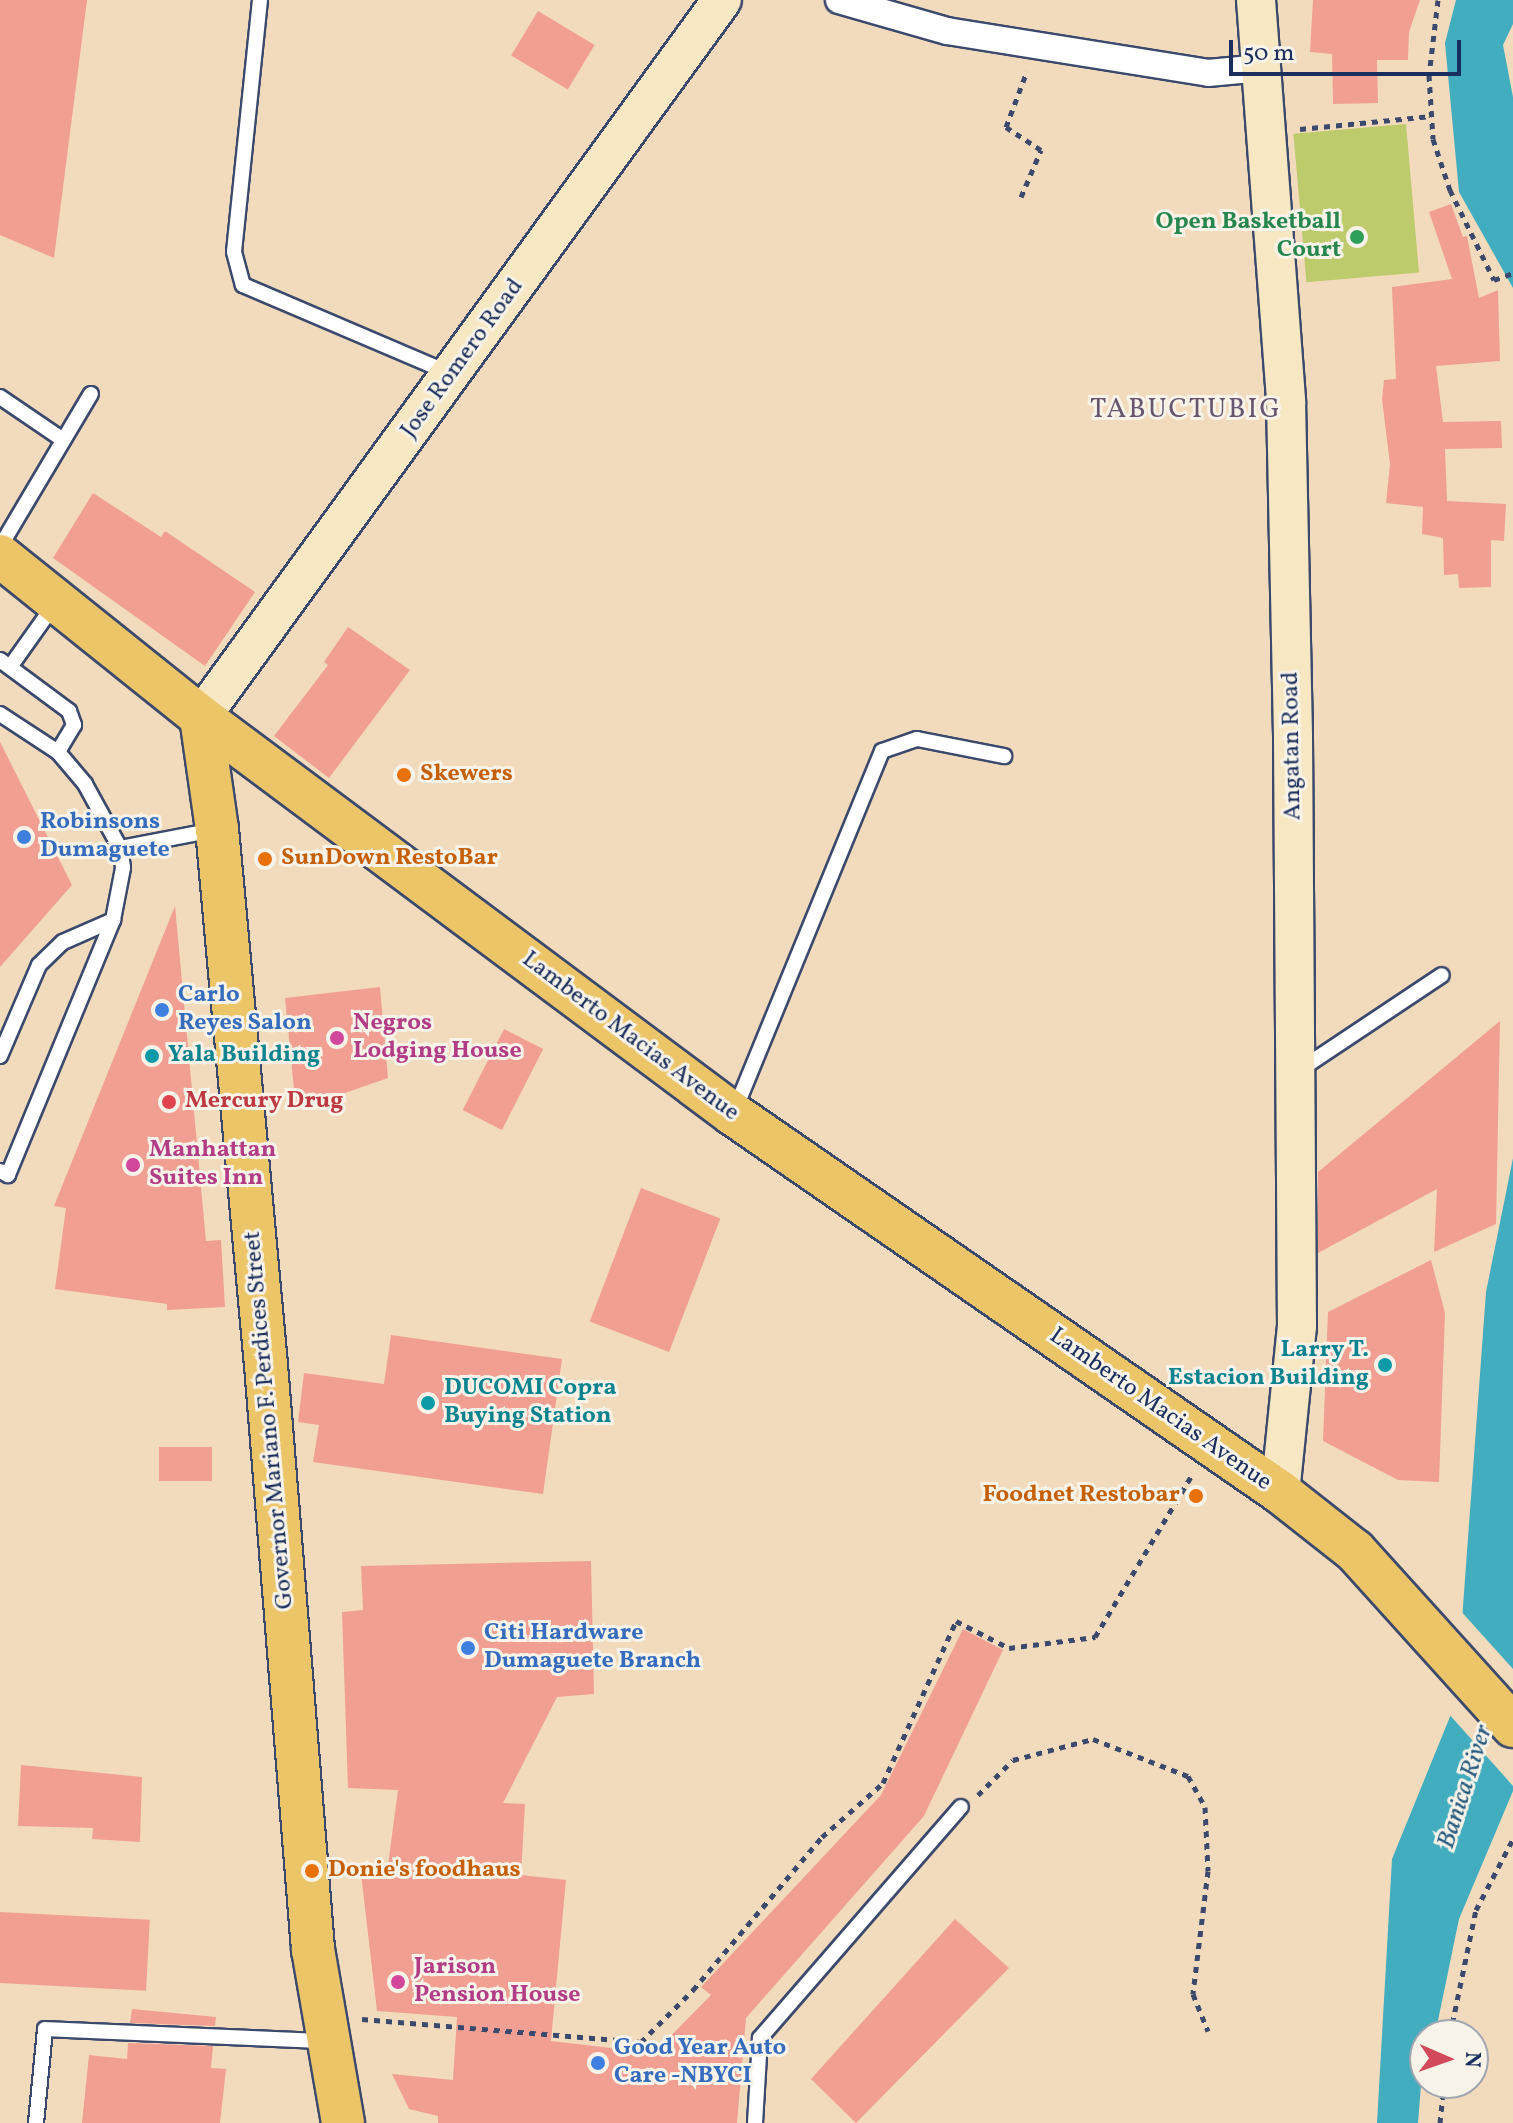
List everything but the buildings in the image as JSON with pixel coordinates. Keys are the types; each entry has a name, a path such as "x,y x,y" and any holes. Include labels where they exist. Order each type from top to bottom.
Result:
{"main road":[{"name":"Jose Romero Road","path":"201,717 722,0"},
{"name":"Angatan Road","path":"1256,0 1286,401 1297,1071 1297,1326 1280,1492"},
{"name":"Lamberto Macias Avenue","path":"0,556 59,598 201,717 733,1114 1280,1492 1355,1551 1409,1607 1513,1726"},
{"name":"Governor Mariano F. Perdices Street","path":"201,717 217,829 313,1949 343,2123"}],"street":[{"path":"839,0 947,31 1037,43 1208,73 1262,68"}],"lane":[{"path":"260,0 234,252 243,285 452,374"},
{"path":"0,547 91,394"},
{"path":"0,397 63,440"},
{"path":"58,752 74,725 69,711 5,664 59,598"},
{"path":"0,714 58,752 85,784 120,848 123,868 113,920 8,1175 0,1171"},
{"path":"733,1114 882,751 917,739 1004,756"},
{"path":"120,848 217,829"},
{"path":"0,1056 39,965 63,942 113,920"},
{"path":"1297,1071 1442,975"},
{"path":"755,2123 760,2038 961,1807"},
{"path":"36,2123 45,2029 327,2029"}],"path":[{"path":"1438,0 1429,75 1433,139 1450,190 1494,280 1513,273"},
{"path":"1021,197 1041,150 1006,127 1037,43"},
{"path":"1267,132 1431,116"},
{"path":"327,2029 641,2042 693,1990 822,1837 883,1783 956,1621 1009,1648 1095,1637 1210,1444"},
{"path":"961,1807 987,1789 1013,1760 1093,1739 1188,1776 1205,1807 1208,1871 1193,1994 1208,2031"},
{"path":"1453,2019 1476,1910 1513,1839"},
{"path":"1440,2123 1442,2099"}],"green space":[{"name":"Open Basketball Court","path":"1406,124 1419,272 1306,282 1293,134"}],"water":[{"path":"1456,0 1513,0 1513,24 1503,45 1513,97 1513,288 1459,192 1445,43"},
{"name":"Banica River","path":"1513,1158 1513,1791 1459,1919 1438,2019 1409,2019 1409,2099 1420,2099 1418,2123 1377,2123 1392,1859 1456,1702 1486,1292"}],"pier":[{"path":"1459,1609 1513,1669 1513,1786 1448,1713"}],"place":[{"name":"Open Basketball Court","path":"1357,237"},
{"name":"Skewers","path":"404,775"},
{"name":"Robinsons Dumaguete","path":"24,837"},
{"name":"SunDown RestoBar","path":"265,859"},
{"name":"Carlo Reyes Salon","path":"162,1010"},
{"name":"Negros Lodging House","path":"337,1038"},
{"name":"Yala Building","path":"152,1056"},
{"name":"Mercury Drug","path":"169,1102"},
{"name":"Manhattan Suites Inn","path":"133,1165"},
{"name":"Larry T. Estacion Building","path":"1385,1365"},
{"name":"DUCOMI Copra Buying Station","path":"428,1403"},
{"name":"Foodnet Restobar","path":"1196,1496"},
{"name":"Citi Hardware Dumaguete Branch","path":"468,1648"},
{"name":"Donie's foodhaus","path":"312,1871"},
{"name":"Jarison Pension House","path":"398,1982"},
{"name":"Good Year Auto Care -NBYCI","path":"598,2063"}],"district":[{"name":"TABUCTUBIG","path":"1186,410"}]}
